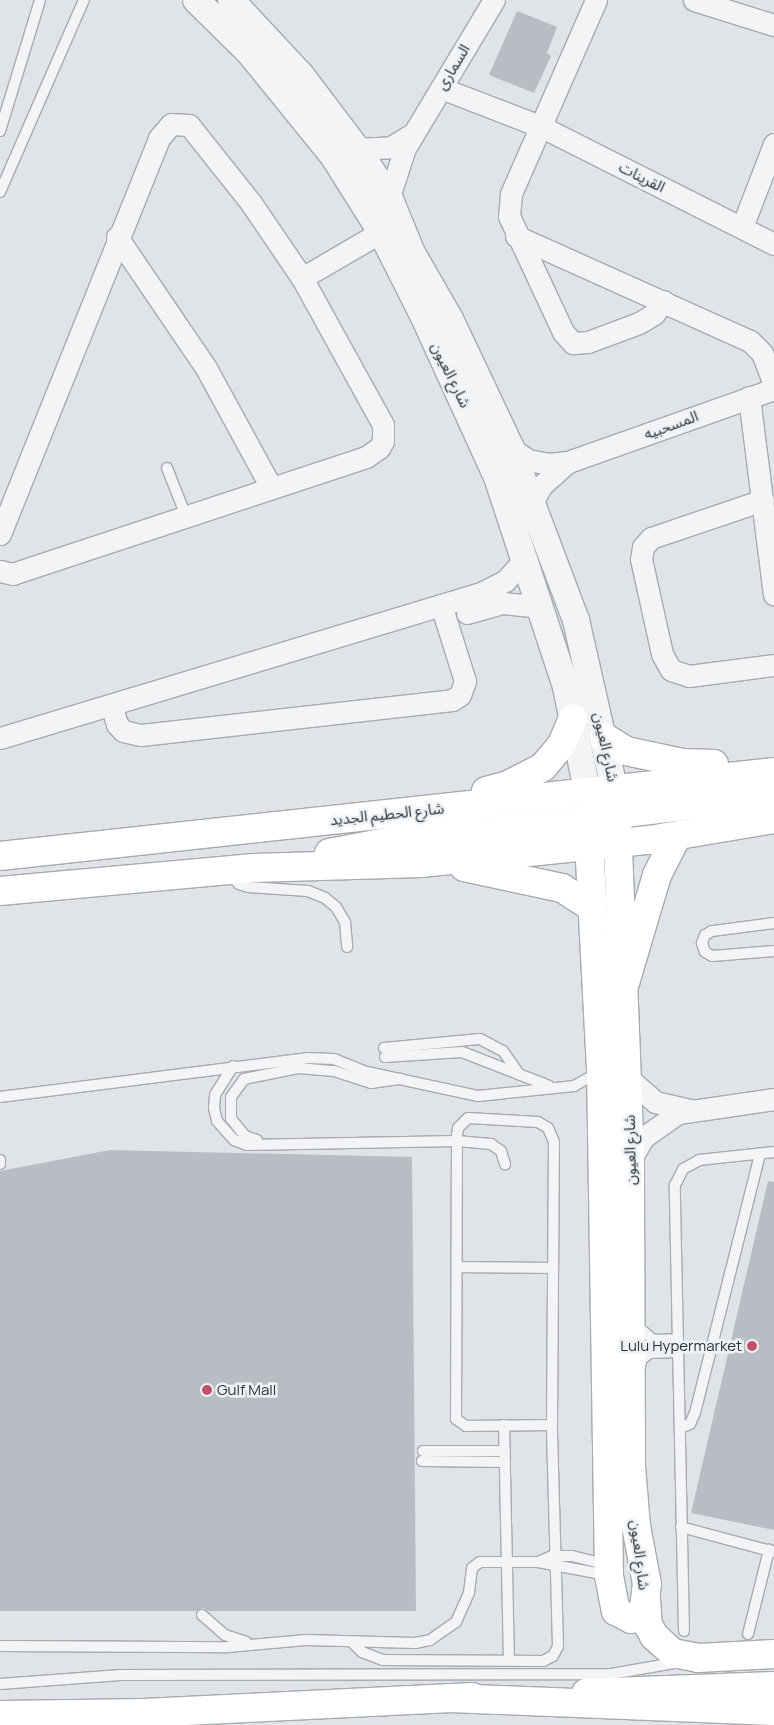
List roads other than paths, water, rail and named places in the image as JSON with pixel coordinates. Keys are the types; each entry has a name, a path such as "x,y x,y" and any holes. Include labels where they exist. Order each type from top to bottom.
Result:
{"main road":[{"path":"434,808 508,785 539,770 562,744 573,718"},
{"path":"604,737 626,751 670,761 742,765 774,780"},
{"path":"421,863 588,832 617,816 774,780"},
{"name":"شارع الحطيم الجديد","path":"0,856 614,787 774,780"},
{"path":"588,832 607,808 614,787"},
{"name":"شارع العيون","path":"587,790 590,907 601,1066 609,1571 614,1605 620,1615 637,1617 646,1600 645,1568 632,1486 629,1079 617,816 614,787"},
{"path":"254,868 392,841 588,832 618,843 678,836 774,819"},
{"path":"625,983 657,875 678,836"},
{"path":"0,890 254,868 421,863 474,869 551,885 572,893 590,907"},
{"path":"646,1600 648,1625 654,1636 673,1653 698,1658 774,1654"},
{"path":"0,1715 153,1713 450,1698 774,1686"},
{"path":"450,1698 774,1711"}],"street":[{"name":"شارع العيون","path":"196,0 249,52 292,104 334,158 381,232 467,407 497,477 541,607 573,718 587,790"},
{"name":"شارع العيون","path":"230,0 300,76 357,149 389,197 412,253 450,319 511,448 576,620 614,787"},
{"name":"السمارى","path":"389,197 398,164 413,134 494,0"},
{"path":"596,0 542,127 511,194 509,216 516,236 564,332 573,343 588,342 639,323 654,314 663,301"},
{"path":"694,0 774,25"},
{"name":"القرينات","path":"441,88 542,127 774,244"},
{"path":"0,534 117,237 163,130 180,122 195,132 251,203 302,278 347,356 384,433 379,448 373,454 13,574 0,571"},
{"path":"357,149 391,146 413,134"},
{"path":"742,227 774,144"},
{"path":"302,278 381,232"},
{"path":"516,236 750,341 762,353 774,387"},
{"path":"117,237 206,368 271,487"},
{"name":"المسحبيه","path":"511,448 528,460 548,464 568,462 774,387"},
{"path":"749,397 774,594"},
{"name":"المسحبيه","path":"532,503 541,486 568,462"},
{"path":"762,500 651,538 643,547 641,559 662,654 671,670 689,676 774,664"},
{"path":"0,738 444,613 483,600 506,580 525,559"},
{"path":"483,600 541,607"},
{"path":"112,707 116,724 123,731 140,735 452,700 460,696 465,681 444,613"},
{"path":"629,1079 655,1102 691,1110"},
{"path":"630,1160 654,1127 691,1110 774,1099"}],"lane":[{"path":"0,131 40,0"},
{"path":"0,192 84,0"},
{"path":"167,468 186,516"},
{"path":"227,871 231,878 248,887 308,891 325,898 345,922 347,947"},
{"path":"774,924 712,931 705,935 702,943 705,952 712,956 774,951"},
{"path":"520,1075 503,1051 480,1039 384,1053 462,1052 520,1075 554,1088"},
{"path":"0,1097 233,1066 324,1058 402,1079 478,1096 581,1084 593,1077 601,1066"},
{"path":"233,1066 215,1095 217,1121 234,1140 247,1144 457,1141 497,1146 505,1164"},
{"path":"267,1144 245,1136 231,1119 231,1097 244,1080 298,1068 334,1071 371,1083 402,1079"},
{"path":"352,1642 362,1652 383,1660 543,1661 556,1651 558,1561 552,1425 552,1268 555,1153 548,1128 538,1122 507,1122 474,1116 462,1122 457,1141 456,1419 466,1426 552,1425"},
{"path":"684,1631 674,1194 678,1176 683,1169 699,1160 774,1152"},
{"path":"680,1428 690,1424 697,1408 760,1154"},
{"path":"458,1267 552,1268"},
{"path":"632,1310 637,1326 644,1335 653,1340 678,1339"},
{"path":"632,1427 640,1415 639,1370 642,1359 654,1352 678,1352"},
{"path":"504,1425 509,1660"},
{"path":"422,1456 505,1456"},
{"path":"681,1527 771,1551 748,1634"},
{"path":"0,1646 267,1644 306,1640 415,1643 437,1636 456,1622 464,1608 470,1574 475,1564 506,1561 538,1562 593,1559 609,1571"},
{"path":"202,1615 231,1638 267,1644"},
{"path":"0,1684 121,1675 611,1674 698,1658"}],"place":[{"name":"Lulu Hypermarket","path":"752,1346"},
{"name":"Gulf Mall","path":"207,1390"}]}
